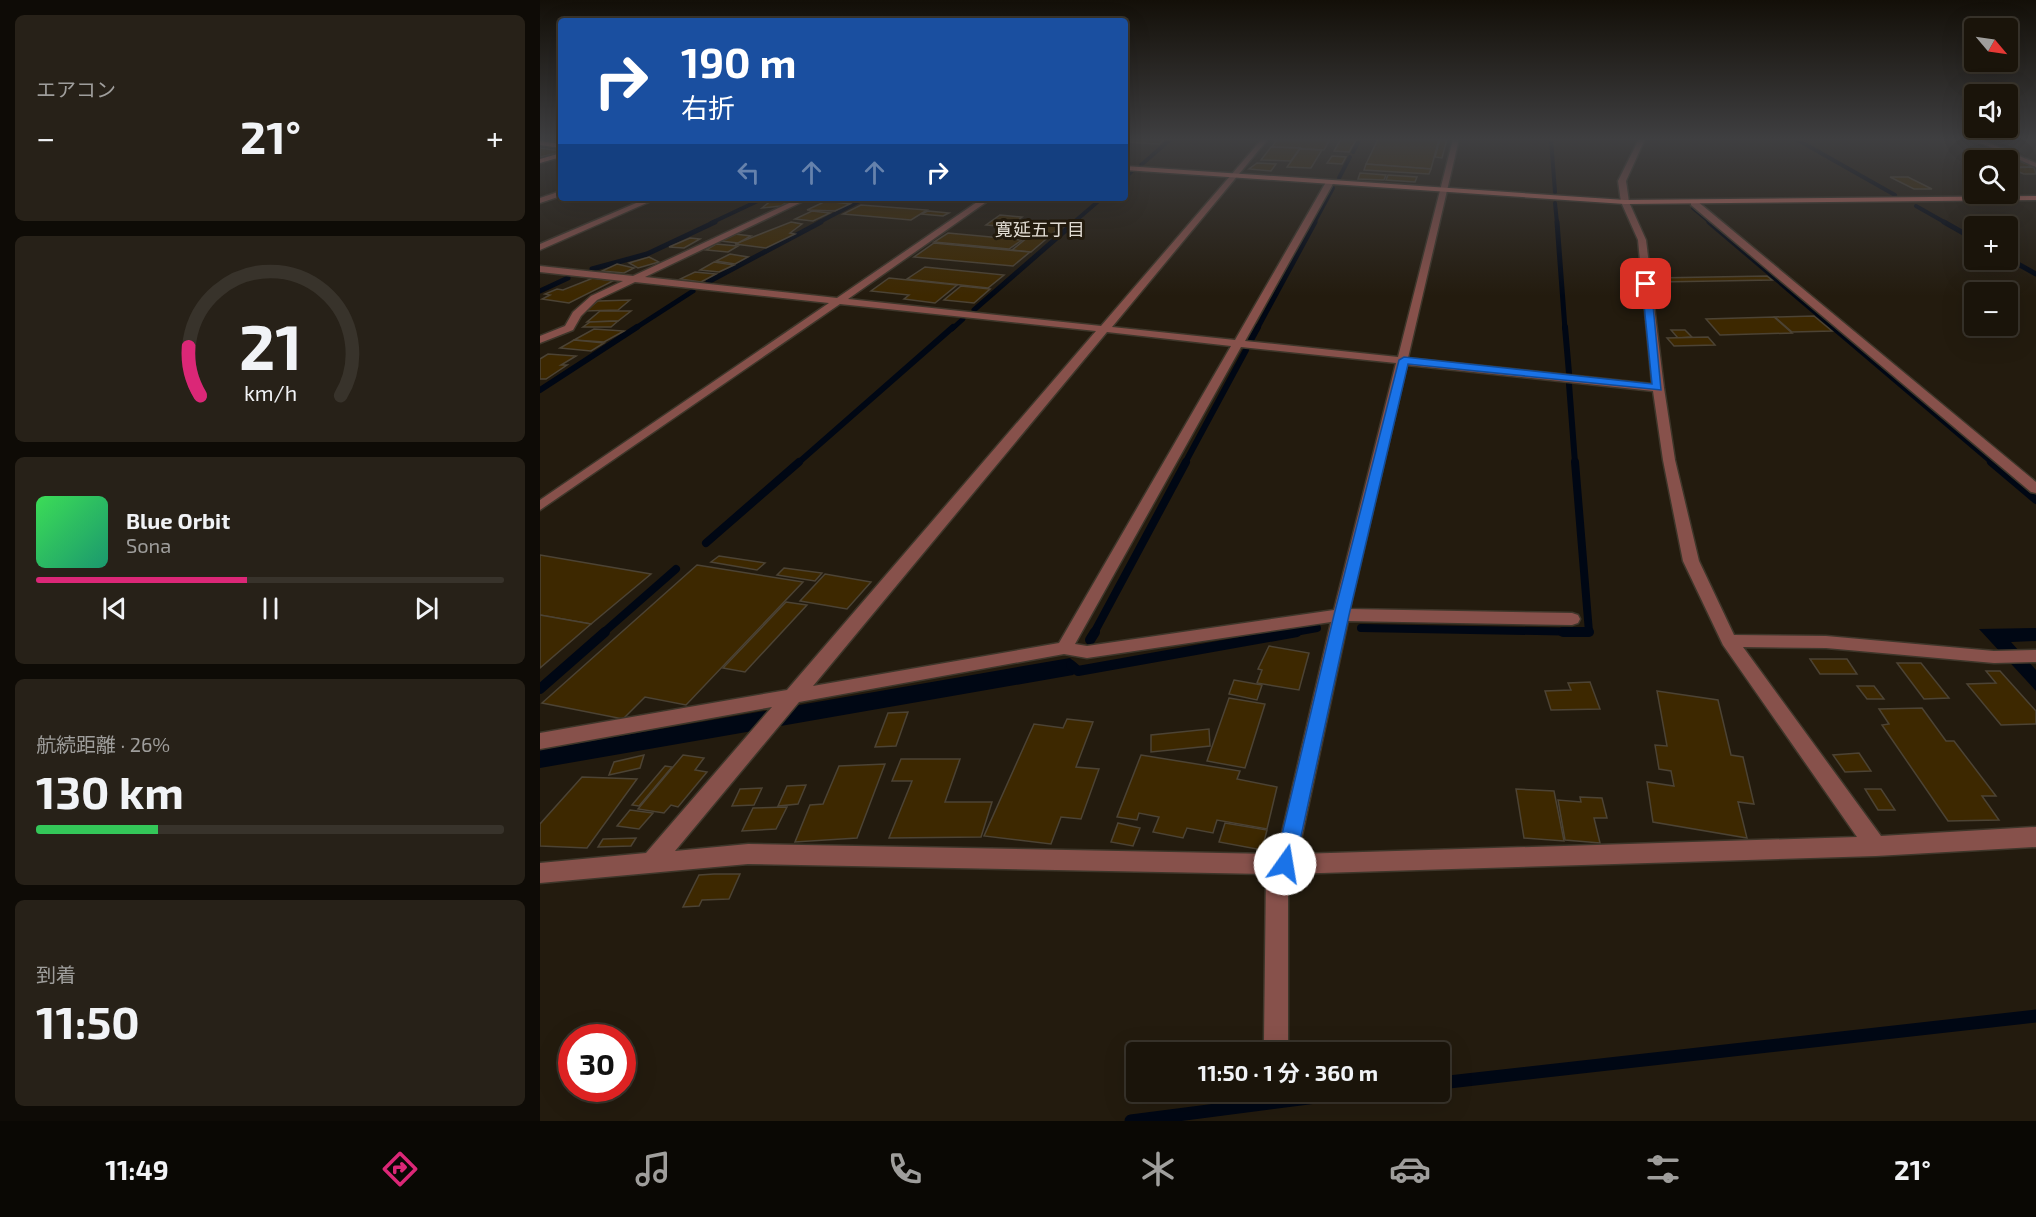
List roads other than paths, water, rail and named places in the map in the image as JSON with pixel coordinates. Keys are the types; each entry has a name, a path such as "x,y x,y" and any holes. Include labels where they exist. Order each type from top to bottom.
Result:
{"street":[{"path":"652,861 1220,191"},
{"path":"1064,648 1325,191"},
{"path":"1276,1040 1281,864 1444,191"},
{"path":"1464,191 1625,202 1694,203 2036,198"},
{"path":"1623,191 1625,202 1642,240 1658,387 1669,460 1691,561 1729,640 1876,846"},
{"path":"540,201 558,195"},
{"path":"540,247 647,201"},
{"path":"540,340 569,327 577,314 594,298 631,278 799,201"},
{"path":"540,506 984,201"},
{"path":"1694,203 2036,489"},
{"path":"540,269 1658,387"},
{"path":"540,741 789,700 1064,648 1087,652 1341,615 1572,619"},
{"path":"1729,640 1826,642 1994,657 2035,656"},
{"path":"540,873 748,854 1281,864 1876,846 2036,837"}],"waterway":[{"path":"1314,223 1331,191"},
{"path":"1888,191 1895,195"},
{"path":"711,223 758,201"},
{"path":"818,223 859,201"},
{"path":"1073,223 1099,201"},
{"path":"1555,203 1557,223"},
{"path":"1916,206 1946,223"},
{"path":"1693,208 1711,223"},
{"path":"592,269 647,254 715,222"},
{"path":"708,282 821,222"},
{"path":"974,310 1075,222"},
{"path":"1257,329 1315,222"},
{"path":"1557,222 1565,329"},
{"path":"1709,222 1835,329"},
{"path":"1944,222 1964,233"},
{"path":"2018,264 2036,274"},
{"path":"540,291 568,278"},
{"path":"634,329 693,291"},
{"path":"952,329 963,319"},
{"path":"540,390 637,327"},
{"path":"798,463 953,327"},
{"path":"1251,340 1258,327"},
{"path":"1565,327 1569,373"},
{"path":"1833,327 1993,463"},
{"path":"1185,463 1246,350"},
{"path":"1569,384 1575,463"},
{"path":"706,543 799,462"},
{"path":"1094,633 1186,462"},
{"path":"1575,462 1589,632"},
{"path":"1991,462 2036,500"},
{"path":"603,633 676,569"},
{"path":"1289,633 1317,628"},
{"path":"1361,628 1589,632"},
{"path":"540,689 605,632"},
{"path":"1090,640 1095,632"},
{"path":"1071,665 1078,671 1297,632"},
{"path":"1563,632 1589,632"},
{"path":"1450,1082 2036,1016"},
{"path":"1131,1121 1278,1102"}],"district":[{"name":"寛延五丁目","path":"1040,230"}]}
